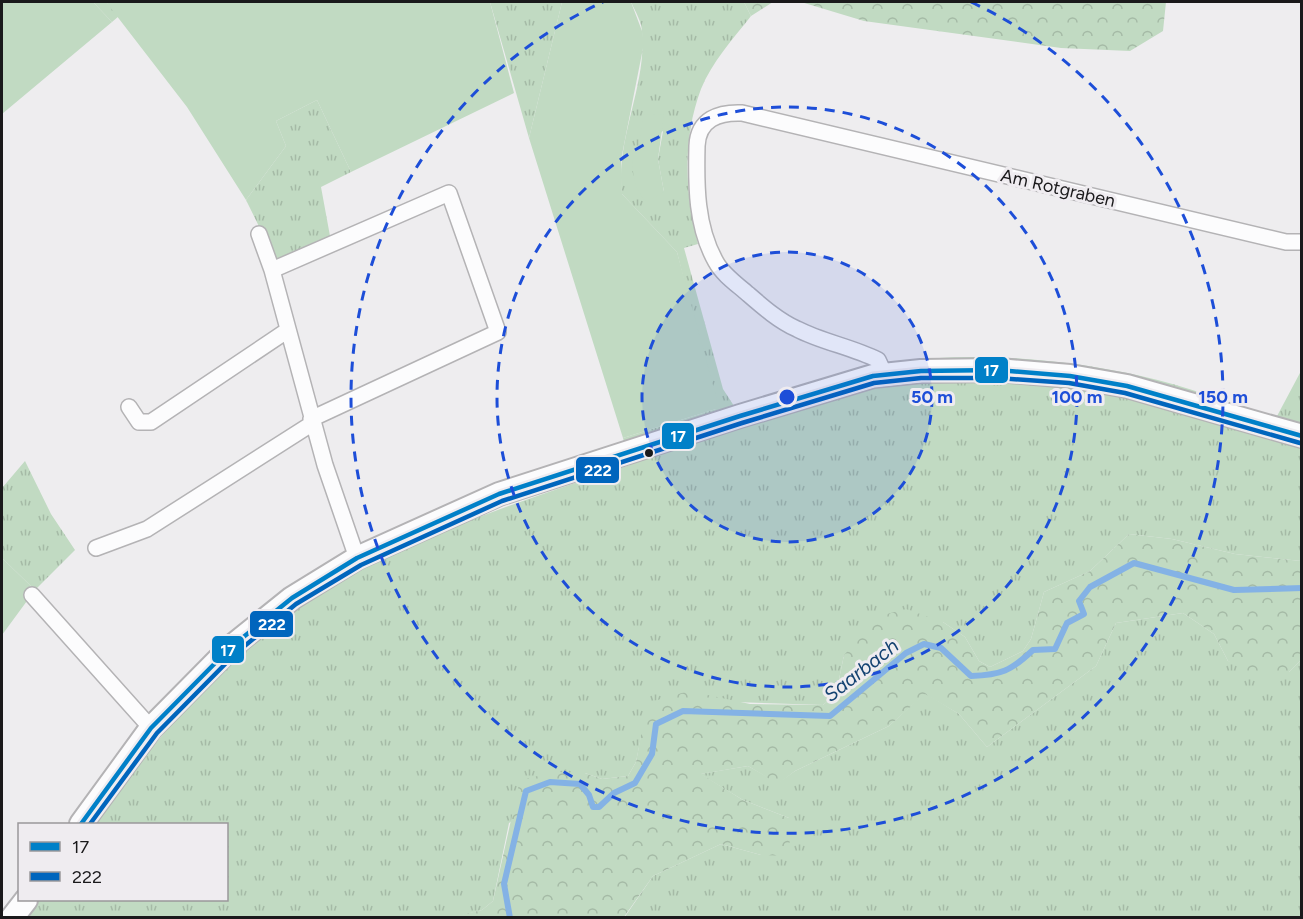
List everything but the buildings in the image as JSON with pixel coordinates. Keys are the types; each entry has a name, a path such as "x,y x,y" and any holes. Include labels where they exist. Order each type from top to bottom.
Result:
{"main road":[{"path":"82,823 151,728 231,647 292,598 357,558 499,494 740,416 885,375 921,371 998,370 1070,376 1128,386 1302,436"},
{"path":"12,918 25,901"}],"street":[{"name":"Am Rotgraben","path":"885,375 878,360 797,330 774,315 717,264 703,228 696,197 698,140 705,124 712,117 726,112 742,113 1286,242 1302,242"},
{"path":"96,548 147,529 312,421 498,332 449,193 272,270"},
{"path":"259,234 272,270 312,421 357,558"},
{"path":"129,407 139,422 151,422 288,330"},
{"path":"32,595 151,728"}],"green space":[{"path":"2,2 93,2 112,22 2,114"},
{"path":"93,2 106,2 119,16 112,22"},
{"path":"106,2 490,2 514,93 351,172 317,100 276,121 286,146 246,200 187,107"},
{"path":"490,2 562,2 529,138"},
{"path":"562,2 631,2 644,43 621,160 622,194 677,252 717,400 716,409 623,438 529,138"},
{"path":"631,2 744,2 751,16 723,51 701,89 688,147 688,186 698,244 684,248 723,389 734,406 835,375 876,366 927,359 988,357 1051,361 1141,376 1276,418 1301,371 1301,561 1235,554 1172,539 1129,534 1090,571 1044,592 1031,639 1023,651 990,667 979,661 965,637 943,622 844,655 836,694 823,705 734,702 641,737 636,762 628,776 602,779 585,773 509,823 493,901 482,910 451,918 25,918 37,901 228,901 228,823 93,823 197,695 237,656 280,621 325,590 373,563 474,519 630,465 623,438 716,409 677,252 622,194 623,153 640,72 642,28","holes":["663,131 658,159 664,192 639,149"]},
{"path":"744,2 773,2 751,16"},
{"path":"801,2 1166,2 1163,31 1130,51 1061,48 864,21"},
{"path":"317,100 351,172 321,187 330,236 276,261 246,200 286,146 276,121"},
{"path":"644,114 664,115 658,159 664,192 646,202 635,184 633,164 633,149 639,149"},
{"path":"25,461 51,514 75,550 35,590 2,558 2,488"},
{"path":"1129,534 1172,539 1235,554 1301,561 1301,660 1289,672 1254,674 1228,661 1214,634 1183,613 1116,623 1096,666 987,747 959,714 925,694 889,726 795,771 778,784 748,766 701,774 743,800 789,818 790,856 761,855 721,844 653,876 624,917 451,917 482,910 493,901 519,784 524,779 556,772 585,773 602,779 628,776 636,762 647,703 689,691 750,704 823,705 836,694 844,655 883,615 906,609 943,622 965,637 979,661 990,667 1023,651 1031,639 1044,592 1090,571"},
{"path":"2,558 35,590 2,635"},
{"path":"1183,613 1214,634 1228,661 1289,672 1301,660 1301,917 624,918 653,876 721,844 761,855 789,818 743,800 700,774 748,766 778,783 795,771 889,726 925,693 959,714 987,747 1096,666 1116,623"}],"waterway":[{"name":"Saarbach","path":"510,918 504,884 526,791 550,782 580,784 589,795 593,807 599,807 614,793 635,783 652,754 656,724 683,711 830,716 906,653 924,644 941,648 971,676 1005,671 1033,650 1055,649 1067,623 1084,614 1079,601 1090,587 1134,563 1234,590 1302,588"}],"transit line":[{"name":"17","path":"82,823 151,728 231,647 292,598 357,558 499,494 740,416 873,376 921,371 998,370 1070,376 1127,386 1302,436"},
{"name":"222","path":"91,823 157,733 236,653 296,604 361,565 502,501 742,423 874,383 921,378 998,378 1069,383 1125,393 1300,443"}]}
